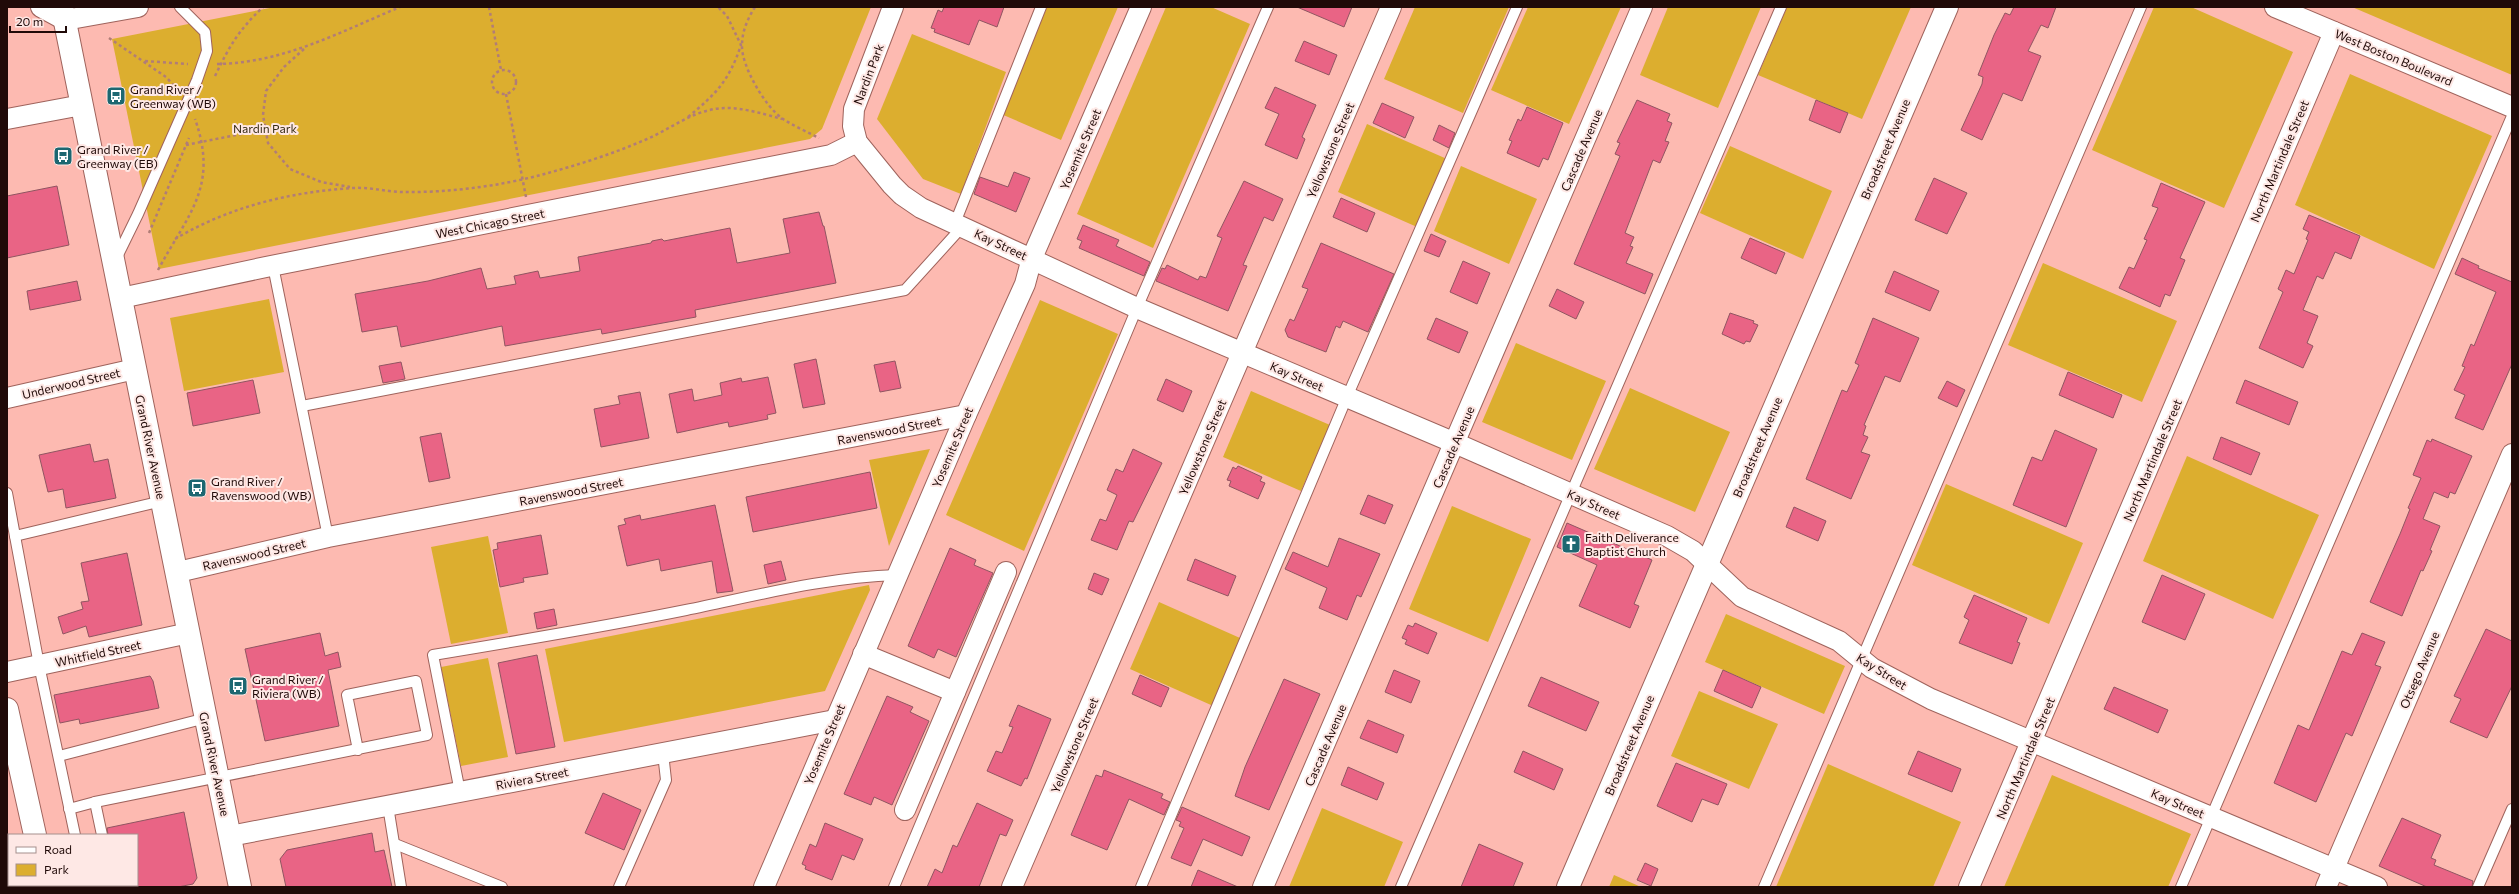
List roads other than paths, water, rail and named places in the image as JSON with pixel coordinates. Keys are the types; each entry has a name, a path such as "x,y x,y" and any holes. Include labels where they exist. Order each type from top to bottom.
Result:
{"street":[{"path":"41,7 63,13 138,7"},
{"name":"Nardin Park","path":"857,142 853,126 854,108 893,7"},
{"name":"Yosemite Street","path":"764,887 966,415 1025,284 1032,258 1141,7"},
{"name":"Yellowstone Street","path":"1012,887 1391,7"},
{"name":"Cascade Avenue","path":"1263,887 1642,7"},
{"name":"Broadstreet Avenue","path":"1568,887 1947,7"},
{"name":"West Boston Boulevard","path":"2275,7 2512,107"},
{"name":"Grand River Avenue","path":"63,13 162,501 178,572 240,887"},
{"name":"North Martindale Street","path":"1969,887 2334,32"},
{"path":"8,116 82,105"},
{"name":"West Chicago Street","path":"121,298 273,266 831,155 857,142"},
{"name":"Kay Street","path":"857,142 902,195 921,208 1032,258 1137,308 1455,442 1667,536 1693,551 1726,585 1742,597 1826,635 1862,660 1931,699 2377,887"},
{"name":"Underwood Street","path":"7,398 135,369"},
{"name":"Ravenswood Street","path":"178,572 328,537 966,415"},
{"name":"Otsego Avenue","path":"2326,887 2512,454"},
{"path":"905,810 1006,572"},
{"name":"Whitfield Street","path":"7,672 189,633"},
{"path":"863,654 955,692"},
{"path":"7,709 35,834"},
{"name":"Riviera Street","path":"230,836 835,720"}],"lane":[{"path":"114,263 138,214 207,50 205,32 180,7"},
{"path":"302,406 905,290 959,225 1041,7"},
{"path":"894,887 1137,308 1268,7"},
{"path":"1141,887 1347,397 1517,7"},
{"path":"1401,887 1781,7"},
{"path":"1764,887 2141,7"},
{"path":"2181,887 2512,116"},
{"path":"273,266 328,537"},
{"path":"7,493 39,665 75,834"},
{"path":"15,536 162,501"},
{"path":"460,792 433,655 599,627 828,582 866,576 897,575"},
{"path":"70,809 95,802 358,750 427,735 416,681 347,695 358,750"},
{"path":"59,756 206,718"},
{"path":"619,887 666,780 663,753"},
{"path":"95,802 102,834"},
{"path":"388,806 401,887"},
{"path":"2478,887 2512,809"},
{"path":"395,844 502,887"}],"place":[{"name":"Grand River / Greenway (WB)","path":"116,96"},
{"name":"Grand River / Greenway (EB)","path":"63,156"},
{"name":"Grand River / Ravenswood (WB)","path":"197,488"},
{"name":"Faith Deliverance Baptist Church","path":"1571,544"},
{"name":"Grand River / Riviera (WB)","path":"238,686"}]}
